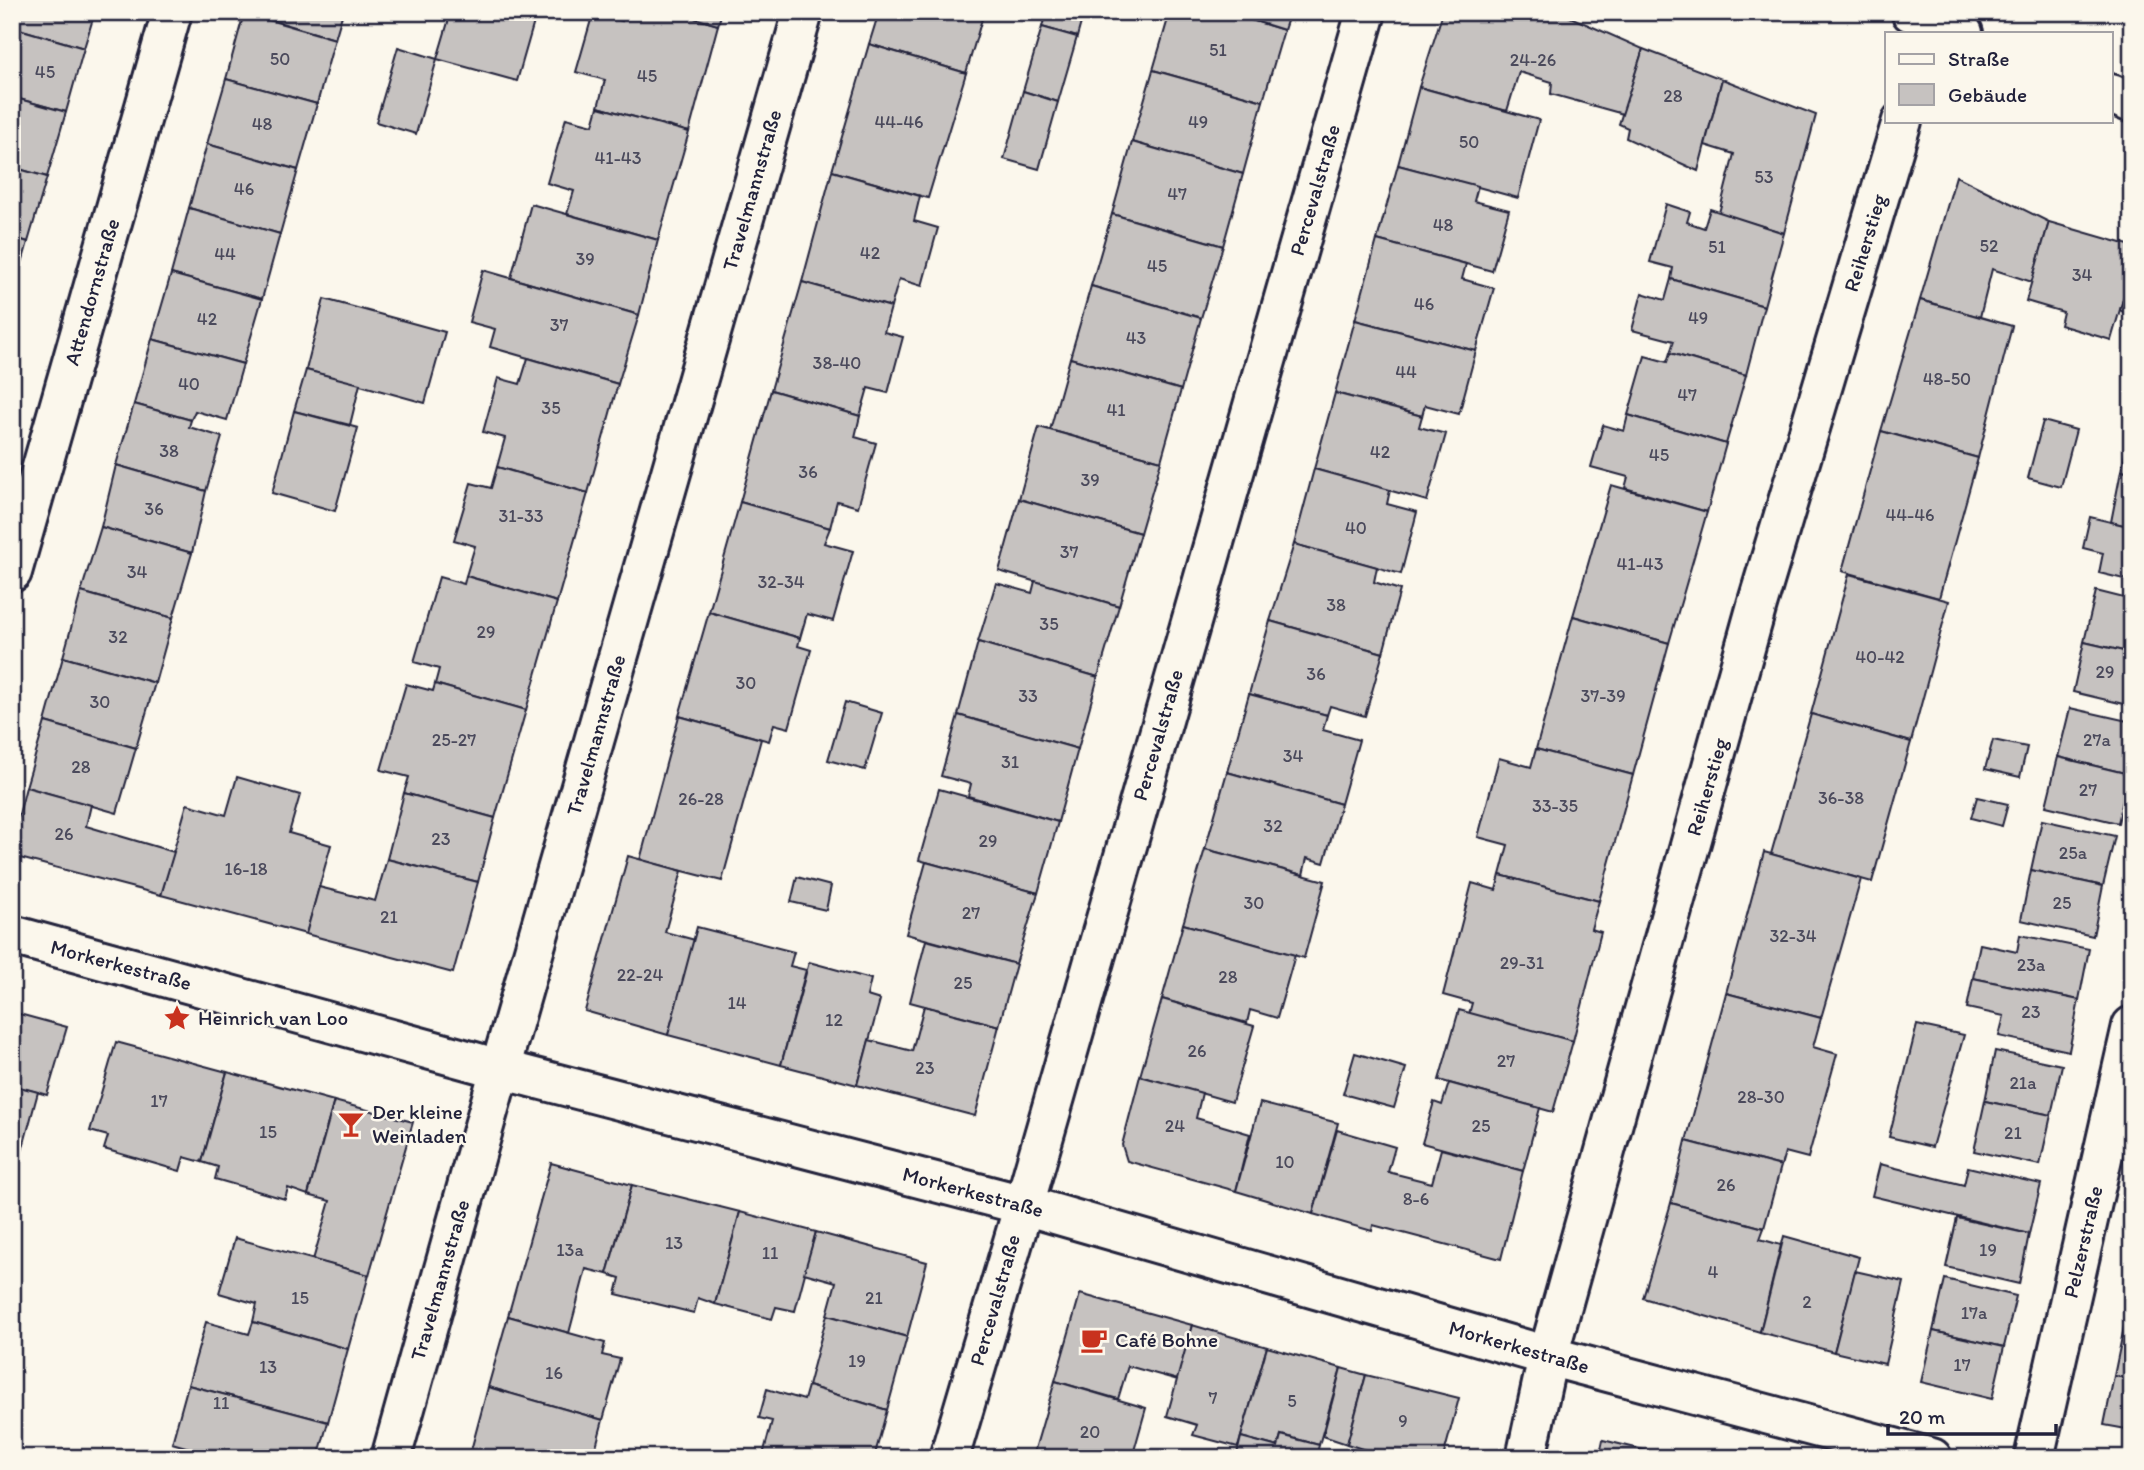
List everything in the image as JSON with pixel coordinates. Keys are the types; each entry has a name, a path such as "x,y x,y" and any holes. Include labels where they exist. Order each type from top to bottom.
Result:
{"street":[{"name":"Attendornstraße","path":"12,572 172,12"},
{"name":"Travelmannstraße","path":"391,1458 803,12"},
{"name":"Percevalstraße","path":"949,1458 1366,12"},
{"path":"2112,94 2132,103"},
{"name":"Reiherstieg","path":"1526,1458 1549,1356 1757,605 1902,122"},
{"name":"Morkerkestraße","path":"12,935 500,1069 1024,1205 1549,1356 1932,1458"},
{"name":"Pelzerstraße","path":"2034,1458 2132,1026"}],"building":[{"path":"12,12 95,12 84,48 12,27"},
{"path":"245,12 343,12 335,39"},
{"path":"451,12 501,12 534,22 517,81 437,59"},
{"path":"624,12 674,12 718,25 689,132 598,107 605,80 576,72 593,13 622,21"},
{"path":"674,12 722,12 718,25"},
{"path":"879,12 984,12 966,73 869,44"},
{"path":"1046,12 1084,12 1077,37 1042,27"},
{"path":"1170,12 1224,12 1284,30 1263,101 1153,70"},
{"path":"1240,12 1290,12 1284,30 1239,16"},
{"path":"1443,12 1559,12 1643,49 1623,114 1551,94 1552,82 1519,72 1507,111 1419,87"},
{"path":"244,13 335,39 317,104 226,79"},
{"path":"12,27 84,48 66,112 12,97"},
{"path":"1042,27 1077,37 1058,102 1023,91"},
{"path":"869,44 966,73 928,198 832,171"},
{"path":"398,47 437,59 416,134 376,122"},
{"path":"1643,49 1722,79 1698,171 1626,138 1628,128 1619,124"},
{"path":"1153,70 1263,101 1243,174 1132,142"},
{"path":"226,79 317,104 298,170 207,144"},
{"path":"1722,79 1816,115 1784,233 1719,213 1734,154 1705,145"},
{"path":"1419,87 1539,120 1518,198 1398,165"},
{"path":"1023,91 1058,102 1039,169 1004,159"},
{"path":"12,97 66,112 47,177 12,167"},
{"path":"598,107 689,132 658,240 567,214 574,191 547,183 566,118 593,125"},
{"path":"1132,142 1243,174 1223,246 1112,214"},
{"path":"207,144 298,170 280,234 189,208"},
{"path":"1398,165 1478,186 1474,201 1509,210 1492,271 1377,240"},
{"path":"12,167 47,177 28,242 12,237"},
{"path":"832,171 920,196 914,221 938,228 922,286 899,279 891,307 802,282"},
{"path":"1956,176 2049,222 2032,282 1992,269 1980,317 1920,300"},
{"path":"531,204 658,240 639,315 511,278"},
{"path":"1666,204 1690,212 1687,222 1704,228 1710,209 1784,233 1764,306 1671,279 1673,268 1650,262"},
{"path":"189,208 280,234 262,299 171,274"},
{"path":"1112,214 1223,246 1201,318 1091,286"},
{"path":"2049,222 2132,246 2132,269 2111,340 2060,325 2063,312 2026,301"},
{"path":"12,237 28,242 12,298"},
{"path":"1377,240 1466,264 1462,279 1494,288 1476,351 1355,320"},
{"path":"2132,269 2132,317 2120,310"},
{"path":"483,270 639,315 618,384 490,347 495,329 469,322"},
{"path":"171,274 262,299 243,364 152,339"},
{"path":"1671,279 1764,306 1746,375 1670,353 1674,341 1632,330 1642,293 1665,300"},
{"path":"802,282 891,307 884,332 903,337 888,393 868,388 860,416 771,390"},
{"path":"1091,286 1201,318 1181,390 1070,358"},
{"path":"324,299 445,332 425,403 306,370"},
{"path":"1920,300 2012,326 1978,458 1881,431"},
{"path":"1355,320 1476,351 1459,414 1425,405 1422,416 1335,393"},
{"path":"152,339 243,364 227,420 195,411 191,420 134,404"},
{"path":"1670,353 1746,375 1726,444 1628,415 1645,356 1667,362"},
{"path":"528,358 618,384 588,493 497,467 505,438 483,432 498,378 520,384"},
{"path":"1070,358 1181,390 1161,461 1050,430"},
{"path":"306,370 360,384 350,425 294,411"},
{"path":"771,390 860,416 855,437 876,443 858,507 837,501 830,528 740,502"},
{"path":"1335,393 1422,416 1419,427 1446,434 1427,501 1314,469"},
{"path":"134,404 191,420 189,427 222,437 206,491 116,465"},
{"path":"294,411 358,428 335,511 272,493"},
{"path":"1628,415 1726,444 1707,512 1625,488 1628,477 1591,467 1603,425 1624,431"},
{"path":"2043,421 2076,430 2061,487 2028,478"},
{"path":"2132,426 2132,473 2121,471"},
{"path":"1039,427 1161,461 1140,533 1019,499"},
{"path":"1881,431 1978,458 1939,598 1842,571"},
{"path":"116,465 206,491 192,553 101,527"},
{"path":"497,467 588,493 557,602 466,576 475,546 454,540 471,483 491,488"},
{"path":"1314,469 1390,490 1387,504 1417,512 1401,574 1294,544"},
{"path":"2121,471 2132,473 2132,527 2111,522"},
{"path":"1611,485 1707,512 1669,643 1573,616"},
{"path":"1019,499 1140,533 1119,606 999,571"},
{"path":"740,502 830,528 824,543 853,551 833,621 807,614 800,638 709,612"},
{"path":"2090,517 2132,527 2132,581 2099,573 2103,553 2083,548"},
{"path":"101,527 192,553 173,618 81,592"},
{"path":"1294,544 1377,567 1374,582 1400,590 1383,653 1270,621"},
{"path":"1849,574 1949,601 1911,742 1811,714"},
{"path":"466,576 557,602 526,710 435,684 439,669 414,662 439,577 464,584"},
{"path":"1035,581 1119,606 1098,677 978,642 996,583 1032,593"},
{"path":"2096,591 2132,600 2132,653 2084,642"},
{"path":"81,592 173,618 155,683 63,657"},
{"path":"709,612 800,638 798,646 811,650 789,728 774,724 769,741 679,716"},
{"path":"1573,616 1669,643 1633,775 1536,749"},
{"path":"1270,621 1383,653 1365,716 1330,706 1327,715 1249,694"},
{"path":"978,642 1098,677 1078,749 958,715"},
{"path":"2084,642 2132,653 2132,706 2073,692"},
{"path":"63,657 155,683 136,748 45,722"},
{"path":"406,684 433,691 435,684 526,710 495,818 404,793 409,777 381,770"},
{"path":"1249,694 1327,715 1323,730 1359,740 1341,804 1227,772"},
{"path":"845,702 882,713 865,770 828,760"},
{"path":"2070,708 2132,722 2132,764 2129,774 2058,757"},
{"path":"1811,714 1911,742 1872,882 1771,854"},
{"path":"958,715 1078,749 1058,822 968,796 971,784 941,776"},
{"path":"679,716 761,739 722,881 640,860"},
{"path":"45,722 136,748 117,813 26,787"},
{"path":"1993,740 2027,747 2020,777 1985,769"},
{"path":"1536,749 1633,775 1599,901 1500,875 1508,845 1478,837 1499,758 1531,767"},
{"path":"2058,757 2129,774 2118,823 2046,806"},
{"path":"1227,772 1341,804 1324,863 1307,858 1303,875 1205,849"},
{"path":"237,777 300,795 289,833 331,845 306,934 161,895 187,804 226,815"},
{"path":"26,787 91,805 86,826 174,852 161,895 12,856 12,842"},
{"path":"939,789 1058,822 1038,893 919,860"},
{"path":"404,793 495,818 478,882 387,859"},
{"path":"1977,797 2008,804 2002,826 1971,818"},
{"path":"2042,820 2115,836 2103,886 2031,870"},
{"path":"1205,849 1325,881 1304,958 1183,924"},
{"path":"1764,852 1861,879 1821,1018 1726,993"},
{"path":"628,856 682,871 665,932 695,940 668,1035 585,1011"},
{"path":"387,859 478,882 453,973 306,934 319,887 375,901"},
{"path":"926,862 1038,893 1016,964 906,934"},
{"path":"2031,870 2103,886 2093,936 2021,920"},
{"path":"1500,875 1599,901 1591,929 1601,932 1573,1041 1469,1014 1472,1003 1443,995 1472,883 1496,890"},
{"path":"797,877 831,886 826,910 791,902"},
{"path":"1183,924 1295,955 1277,1018 1250,1010 1247,1023 1162,999"},
{"path":"697,927 794,952 790,966 806,970 781,1065 668,1035"},
{"path":"2020,935 2089,949 2079,1000 1973,978 1980,944 2017,952"},
{"path":"926,940 1016,964 999,1026 910,1002"},
{"path":"809,962 871,979 867,996 880,1000 857,1085 781,1065"},
{"path":"1973,978 2079,1000 2069,1051 1999,1036 2004,1016 1967,1008"},
{"path":"1726,993 1821,1018 1813,1047 1837,1054 1808,1158 1785,1152 1781,1166 1686,1141"},
{"path":"1162,999 1254,1026 1232,1102 1140,1076"},
{"path":"924,1006 999,1026 975,1116 857,1085 869,1040 912,1051"},
{"path":"1459,1010 1573,1041 1553,1112 1439,1080"},
{"path":"12,1012 67,1027 47,1095 12,1085"},
{"path":"1917,1025 1964,1035 1932,1147 1889,1137"},
{"path":"116,1042 227,1072 202,1162 184,1157 180,1171 104,1149 108,1136 90,1131"},
{"path":"1995,1051 2062,1065 2051,1115 1985,1101"},
{"path":"1355,1053 1406,1068 1394,1108 1343,1094"},
{"path":"227,1072 334,1101 308,1195 288,1188 285,1199 215,1179 218,1167 202,1162"},
{"path":"1140,1076 1202,1093 1196,1118 1250,1134 1236,1191 1127,1161 1122,1145"},
{"path":"1449,1083 1540,1108 1523,1171 1422,1143 1434,1102 1442,1105"},
{"path":"12,1085 38,1092 22,1151 12,1148"},
{"path":"334,1101 413,1122 369,1275 313,1260 330,1201 308,1195"},
{"path":"1985,1101 2051,1115 2040,1165 1974,1151"},
{"path":"1260,1103 1338,1123 1313,1214 1236,1191"},
{"path":"1337,1130 1395,1147 1388,1172 1432,1183 1441,1149 1523,1171 1501,1259 1373,1225 1372,1231 1313,1214"},
{"path":"1686,1141 1781,1166 1764,1228 1671,1203"},
{"path":"551,1163 632,1185 607,1274 586,1269 569,1333 508,1316"},
{"path":"1880,1164 1964,1185 1968,1167 2041,1184 2029,1234 1872,1196"},
{"path":"632,1185 740,1212 715,1304 698,1298 694,1313 616,1294 620,1278 607,1274"},
{"path":"1671,1203 1764,1228 1760,1239 1781,1245 1760,1332 1643,1298"},
{"path":"740,1212 816,1232 795,1311 776,1307 772,1319 715,1304"},
{"path":"1957,1218 2029,1234 2019,1284 1946,1267"},
{"path":"816,1232 927,1262 907,1337 827,1315 836,1282 804,1273"},
{"path":"1784,1236 1859,1257 1834,1352 1760,1332"},
{"path":"235,1238 369,1275 348,1349 253,1322 257,1304 219,1293"},
{"path":"1855,1271 1904,1282 1885,1364 1834,1352"},
{"path":"1945,1279 2016,1296 2004,1347 1933,1331"},
{"path":"1080,1294 1192,1325 1178,1380 1128,1366 1118,1399 1055,1381"},
{"path":"827,1315 907,1337 887,1410 808,1386"},
{"path":"508,1316 605,1343 602,1355 620,1359 603,1420 488,1387"},
{"path":"206,1322 249,1334 253,1322 348,1349 328,1422 188,1385"},
{"path":"1192,1325 1267,1347 1238,1447 1193,1435 1197,1425 1167,1416"},
{"path":"2124,1327 2132,1329 2132,1379 2114,1376"},
{"path":"1933,1331 2004,1347 1992,1399 1921,1382"},
{"path":"1267,1347 1341,1368 1319,1445 1281,1435 1278,1447 1241,1437"},
{"path":"1341,1368 1366,1375 1347,1444 1323,1436"},
{"path":"1366,1375 1459,1398 1443,1458 1374,1458 1375,1453 1347,1444"},
{"path":"2114,1376 2132,1379 2132,1430 2104,1425"},
{"path":"1055,1381 1146,1408 1132,1458 1033,1456"},
{"path":"188,1385 328,1422 318,1458 216,1458 217,1456 172,1443"},
{"path":"808,1386 887,1410 874,1458 772,1458 763,1455 772,1421 759,1418 767,1389 804,1400"},
{"path":"488,1387 603,1420 593,1458 469,1458"},
{"path":"1281,1435 1319,1445 1316,1458 1236,1458 1241,1437 1278,1447"},
{"path":"1603,1440 1668,1456 1599,1458"}],"place":[{"name":"Heinrich van Loo","path":"177,1018"},
{"name":"Der kleine Weinladen","path":"351,1124"},
{"name":"Café Bohne","path":"1094,1340"}]}
